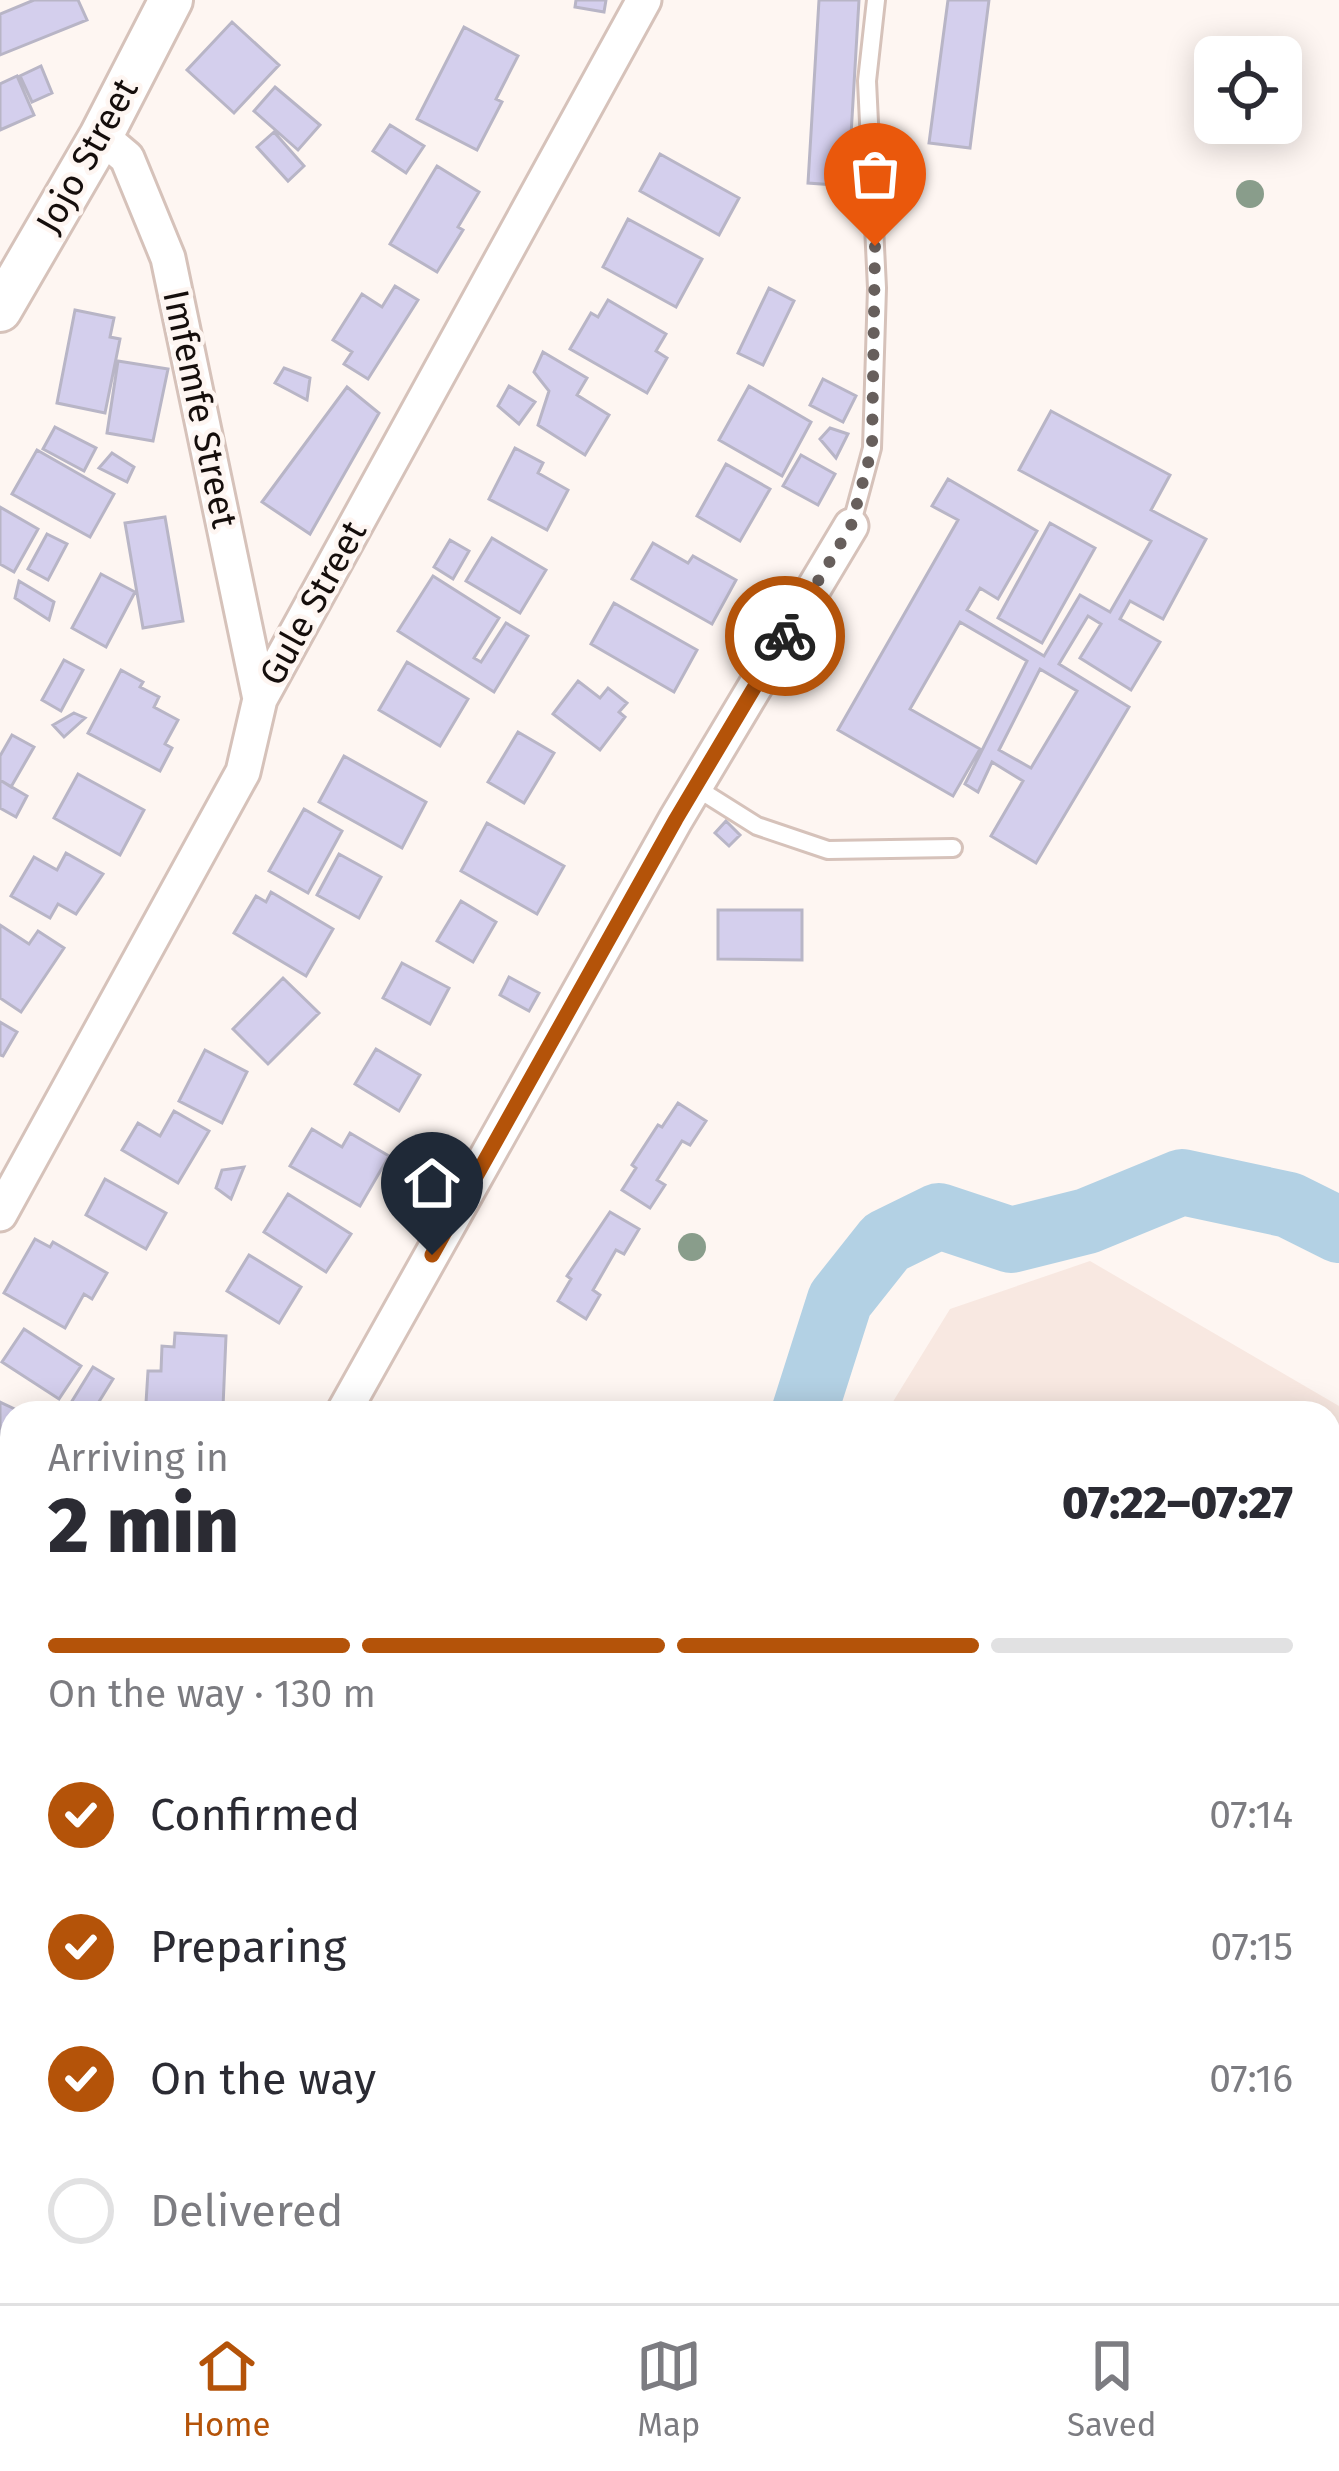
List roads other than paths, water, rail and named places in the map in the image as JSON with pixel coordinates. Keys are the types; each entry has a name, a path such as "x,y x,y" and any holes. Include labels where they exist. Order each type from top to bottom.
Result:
{"street":[{"name":"Jojo Street","path":"1,306 101,136 171,0"},
{"name":"Gule Street","path":"0,1214 243,772 260,699 644,0"},
{"name":"Imfemfe Street","path":"101,136 128,158 168,258 260,699"},
{"path":"350,1401 695,787 851,526"}],"lane":[{"path":"851,526 872,448 877,288 867,82 876,0"},
{"path":"695,787 757,826 828,850 953,848"}],"waterway":[{"path":"808,1401 840,1300 886,1242 939,1216 1011,1240 1087,1221 1182,1182 1289,1205 1339,1230"}]}
